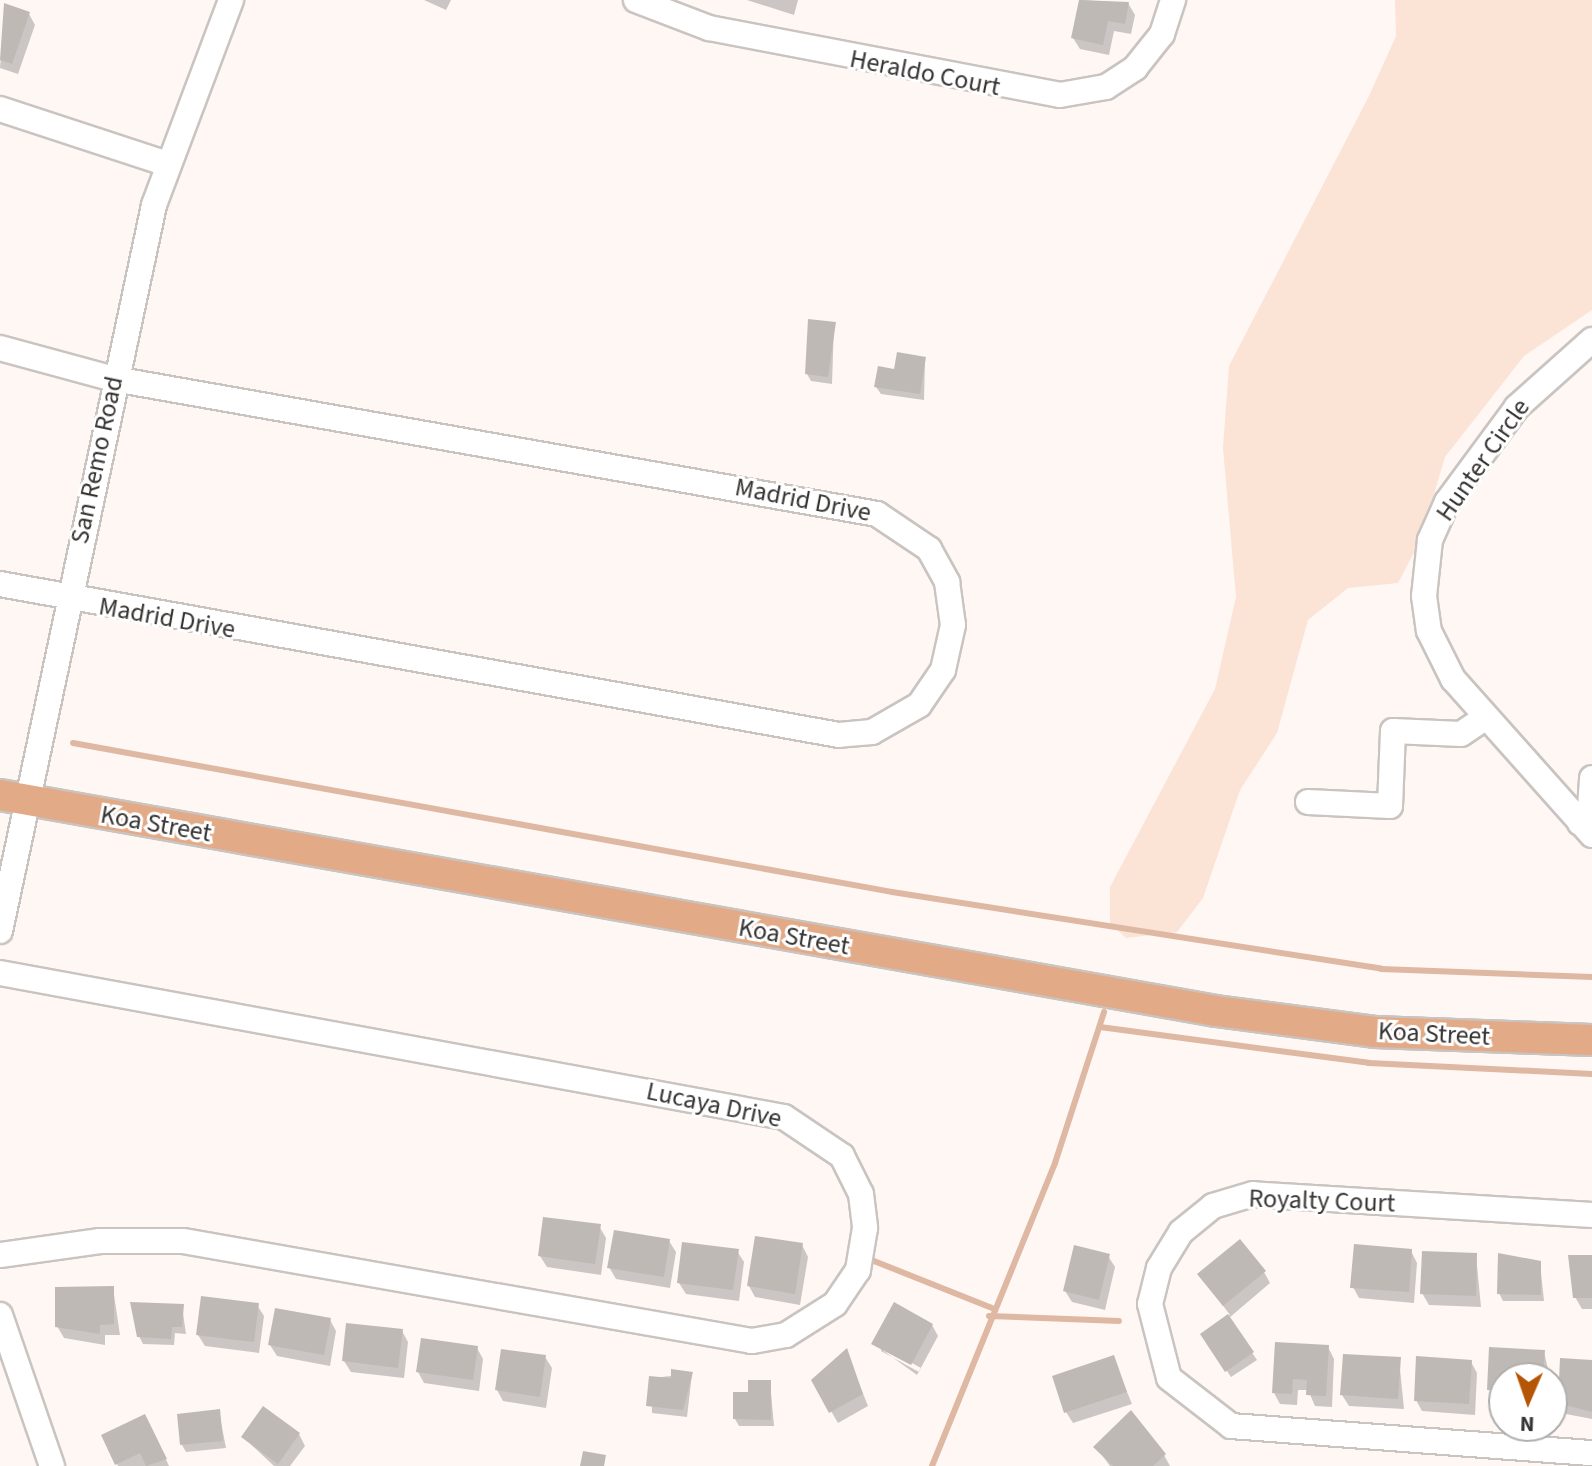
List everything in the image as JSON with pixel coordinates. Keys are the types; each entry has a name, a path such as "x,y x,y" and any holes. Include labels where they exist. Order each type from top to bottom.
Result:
{"main road":[{"name":"Koa Street","path":"14,798 1216,1011 1375,1032 1592,1040"}],"street":[{"name":"San Remo Road","path":"0,931 14,798 69,600 114,379 167,164 231,0"},
{"name":"Heraldo Court","path":"636,0 709,28 1060,95 1106,87 1135,68 1162,34 1173,0"},
{"path":"0,109 167,164"},
{"name":"Hunter Circle","path":"1586,829 1453,679 1429,631 1424,580 1430,540 1447,502 1517,407 1589,347"},
{"name":"Madrid Drive","path":"0,348 114,379 877,514 913,534 939,564 952,603 950,647 936,684 912,711 872,732 839,735 69,600 0,584"},
{"path":"1308,802 1390,806 1393,731 1461,734 1485,718"},
{"path":"1586,829 1592,778"},
{"name":"Lucaya Drive","path":"0,973 784,1117 842,1156 861,1194 865,1228 846,1293 812,1322 761,1340 183,1241 115,1240 0,1255"},
{"name":"Royalty Court","path":"1592,1215 1253,1194 1213,1206 1181,1232 1159,1268 1150,1304 1169,1378 1231,1426 1592,1453"},
{"path":"0,1315 52,1466"}],"shaded area":[{"path":"1395,0 1592,0 1592,310 1524,356 1445,457 1420,541 1398,583 1348,588 1308,620 1277,733 1240,790 1203,898 1177,932 1126,938 1110,923 1110,887 1215,689 1236,597 1223,448 1229,366 1369,96 1396,36"}],"building":[{"path":"1079,0 1129,2 1125,24 1108,21 1103,45 1071,38"},
{"path":"4,3 30,12 12,64 0,60"},
{"path":"808,319 836,322 828,377 805,374"},
{"path":"897,352 926,357 920,394 874,387 878,366 894,369"},
{"path":"543,1217 601,1224 595,1264 538,1256"},
{"path":"614,1230 670,1239 664,1277 607,1268"},
{"path":"755,1236 803,1243 795,1294 747,1286"},
{"path":"1240,1239 1266,1271 1223,1306 1197,1274"},
{"path":"682,1242 739,1249 733,1290 677,1283"},
{"path":"1354,1244 1412,1249 1409,1292 1350,1288"},
{"path":"1074,1245 1110,1254 1099,1300 1063,1291"},
{"path":"1422,1251 1477,1253 1476,1296 1420,1294"},
{"path":"1498,1253 1541,1261 1541,1295 1497,1294"},
{"path":"1568,1255 1592,1255 1592,1298 1573,1298"},
{"path":"114,1286 114,1324 100,1325 100,1334 55,1327 55,1287"},
{"path":"201,1296 259,1303 254,1342 196,1335"},
{"path":"130,1302 184,1304 182,1327 172,1327 171,1339 137,1337"},
{"path":"894,1302 933,1324 911,1365 871,1344"},
{"path":"275,1308 331,1318 324,1355 268,1345"},
{"path":"1228,1314 1254,1352 1225,1372 1200,1334"},
{"path":"346,1323 403,1329 398,1368 342,1361"},
{"path":"421,1338 478,1346 473,1380 416,1372"},
{"path":"1275,1342 1329,1345 1326,1396 1306,1395 1307,1380 1293,1379 1292,1394 1272,1393"},
{"path":"1489,1347 1545,1350 1544,1362 1488,1362"},
{"path":"847,1348 863,1394 829,1413 811,1380"},
{"path":"501,1349 546,1355 540,1397 495,1390"},
{"path":"1343,1354 1401,1357 1398,1399 1340,1395"},
{"path":"1114,1355 1127,1392 1064,1413 1052,1376"},
{"path":"1416,1356 1472,1360 1469,1404 1414,1401"},
{"path":"1560,1358 1592,1360 1592,1412 1568,1406 1568,1362 1560,1362"},
{"path":"671,1369 693,1372 683,1410 646,1406 649,1376 671,1378"},
{"path":"748,1380 771,1380 771,1420 733,1419 733,1392 748,1392"},
{"path":"263,1406 300,1433 278,1464 241,1437"},
{"path":"220,1409 223,1441 180,1445 177,1414"},
{"path":"1131,1410 1166,1454 1153,1466 1113,1466 1093,1447"},
{"path":"145,1414 167,1459 146,1466 140,1453 115,1465 101,1435"},
{"path":"583,1451 606,1455 604,1466 580,1466"}],"waterway":[{"path":"73,743 892,892 1381,969 1592,977"},
{"path":"932,1466 1055,1163 1104,1012"},
{"path":"1100,1027 1369,1063 1592,1074"},
{"path":"874,1261 992,1308"},
{"path":"989,1316 1119,1321"}]}
